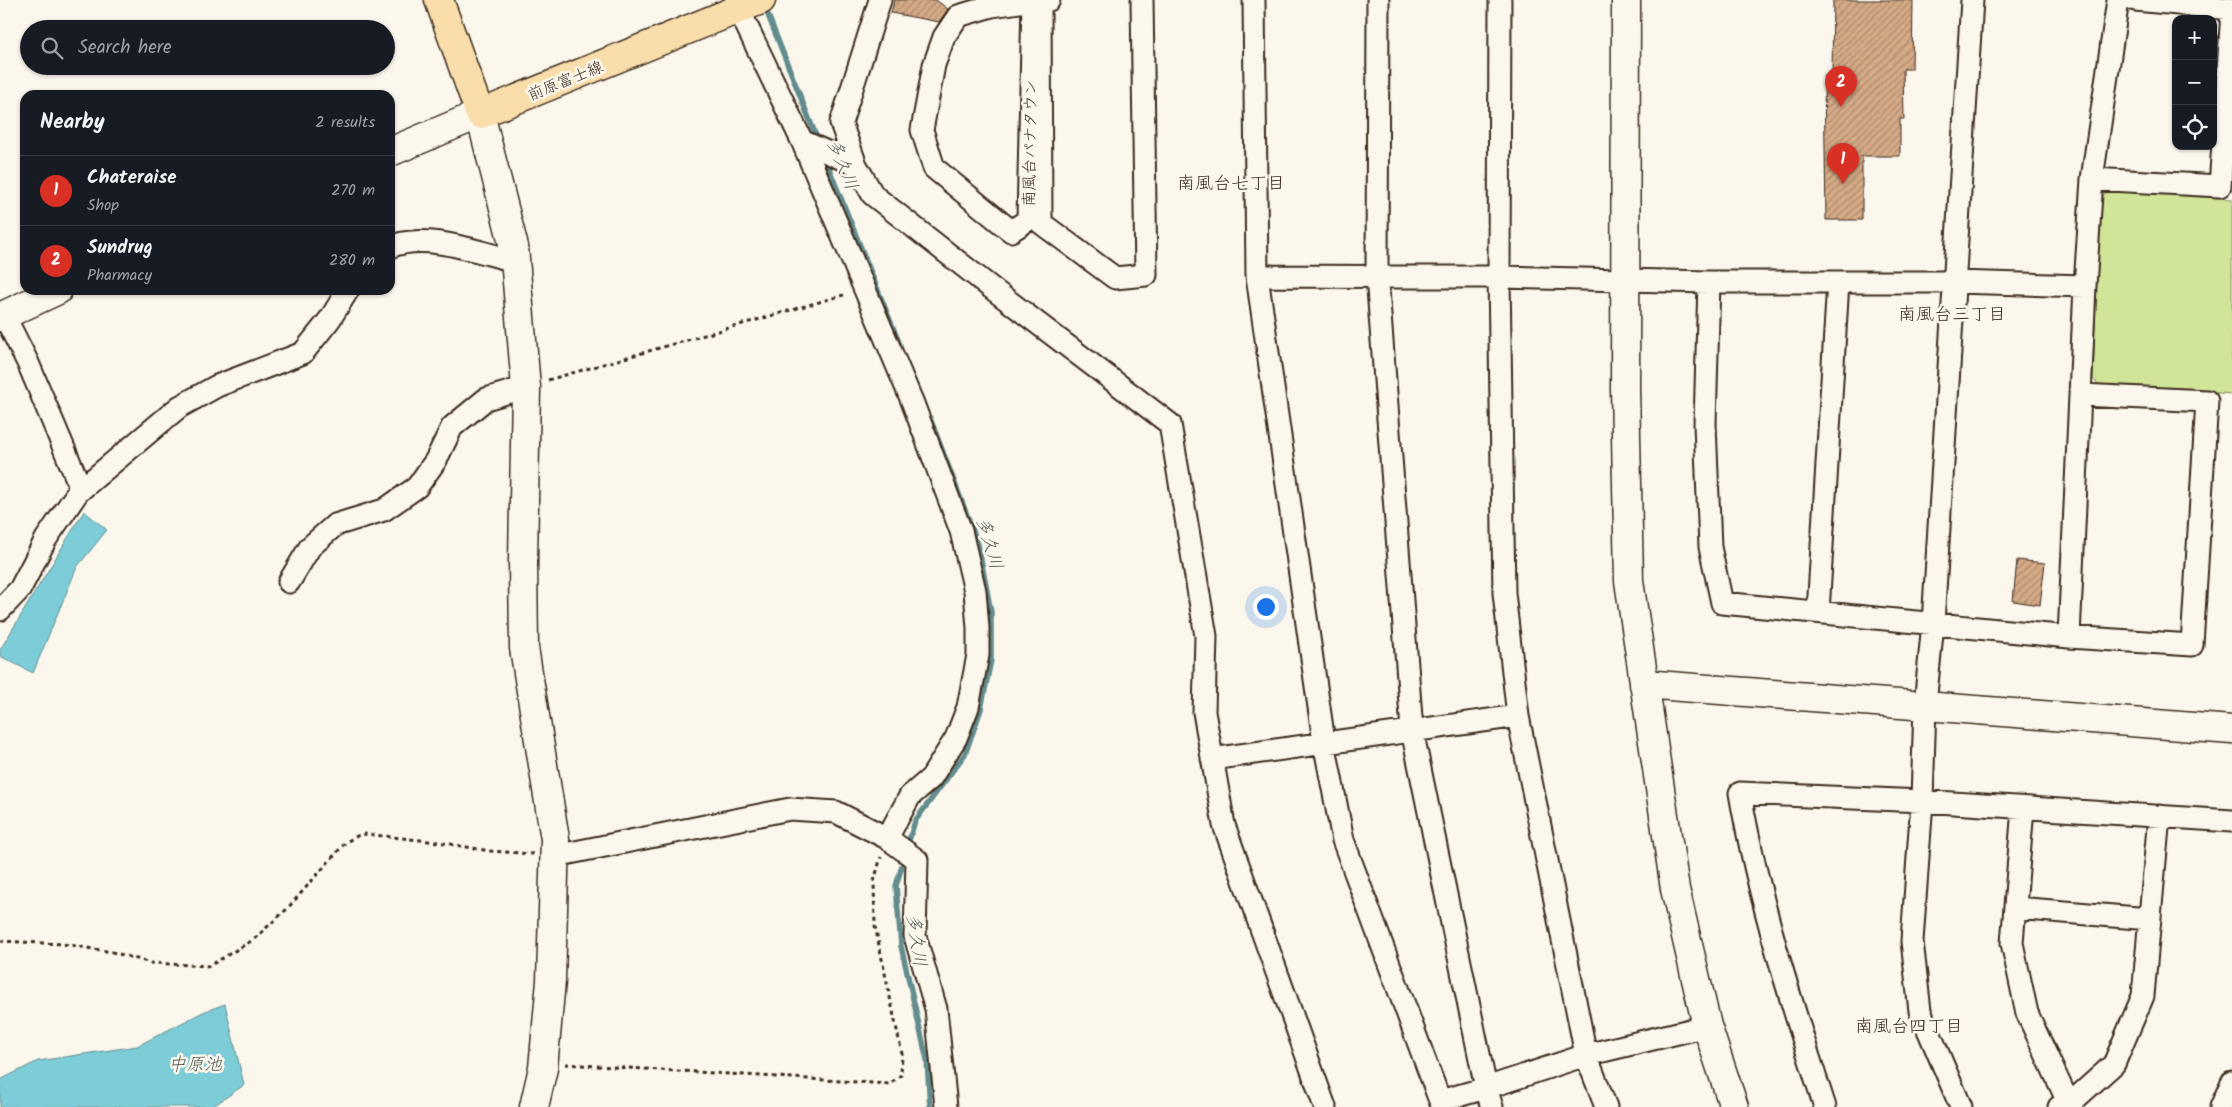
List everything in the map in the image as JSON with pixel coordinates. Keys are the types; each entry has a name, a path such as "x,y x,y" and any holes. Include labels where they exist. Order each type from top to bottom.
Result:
{"main road":[{"path":"439,0 480,114"},
{"name":"前原富士線","path":"480,114 745,3"}],"street":[{"path":"880,0 841,124 856,165 873,195 1170,424 1206,636 1204,712 1224,825 1325,1107"},
{"name":"南風台パナタウン","path":"1032,0 1028,220 1011,232 934,168 922,130 934,65 944,37 958,16 992,3 1032,0"},
{"path":"1049,0 1040,2 1041,223 1115,278 1146,275 1142,0"},
{"path":"1254,0 1257,276 1324,742 1343,840 1440,1101 1489,1098 1586,1055 1707,1026"},
{"path":"1378,0 1377,276 1412,730 1489,1098"},
{"path":"1500,0 1498,277 1504,594 1518,716 1586,1055 1606,1107"},
{"path":"1626,0 1625,388 1630,581 1674,889 1707,1026 1734,1107"},
{"path":"1961,1107 1920,1010 1912,941 1922,801 1925,705 1933,622 1972,0"},
{"path":"2069,637 2085,286 2092,179 2118,0"},
{"path":"2092,179 2220,186 2232,11 2136,0"},
{"path":"745,3 810,144 864,289 930,446 961,531 975,590 978,628 975,678 968,707 956,738 931,778 910,796 893,842"},
{"path":"395,150 480,114 514,247 526,387 523,561 524,648 556,839 551,981 544,1061 534,1107"},
{"path":"810,144 856,165"},
{"path":"395,244 404,241 436,242 515,261"},
{"path":"1257,276 1498,277 1709,282 1955,282 2085,286"},
{"path":"1709,282 1705,424 1710,547 1722,603 1933,622 2069,637 2192,645 2207,401 2081,395"},
{"path":"1818,612 1838,282"},
{"path":"47,295 2,316 28,363 70,460 79,484 78,492"},
{"path":"0,610 20,589 46,539 78,492 179,407 216,386 303,352 330,319 345,295"},
{"path":"289,582 310,547 335,525 384,510 417,487 436,460 452,426 486,399 526,387"},
{"path":"1644,684 2232,730"},
{"path":"1212,759 1518,716"},
{"path":"1826,1107 1782,975 1751,853 1740,792 1922,801 2232,821"},
{"path":"2023,808 2012,943 2027,1013 2064,1105 2114,1064 2143,996 2159,816"},
{"path":"555,856 790,810 836,812 893,842 917,860 915,936 936,1009 946,1107"},
{"path":"2015,908 2150,919"},
{"path":"2221,1107 2231,1085"}],"path":[{"path":"526,387 864,289"},
{"path":"0,941 63,944 112,952 150,963 209,966 253,940 287,910 346,842 357,836 384,836 438,842 490,851 555,856"},
{"path":"544,1061 574,1065 890,1084 901,1075 902,1054 875,926 874,881 893,842"}],"green space":[{"path":"2109,190 2232,199 2232,394 2098,384 2093,378 2100,199"}],"water":[{"path":"84,511 107,530 77,567 33,673 0,656 0,650"},
{"name":"中原池","path":"225,1004 244,1085 212,1107 0,1107 0,1080 38,1061 137,1046 203,1012"}],"building":[{"path":"894,0 936,0 948,9 939,22 891,13"},
{"path":"1833,0 1913,0 1912,69 1903,69 1904,119 1900,119 1900,156 1862,156 1862,220 1826,220 1824,76 1832,76"},
{"path":"2017,560 2045,563 2040,605 2013,601"}],"waterway":[{"name":"多久川","path":"764,5 818,141"},
{"name":"多久川","path":"824,156 900,345"},
{"name":"多久川","path":"907,847 915,821 965,754 981,709 991,660 991,612 978,544 930,418"},
{"name":"多久川","path":"905,856 896,886 901,946 927,1060 930,1107"}],"place":[{"name":"Sundrug","path":"1841,107"},
{"name":"Chateraise","path":"1843,184"}],"district":[{"name":"南風台七丁目","path":"1231,183"},
{"name":"南風台三丁目","path":"1952,314"},
{"name":"南風台四丁目","path":"1909,1026"}]}
